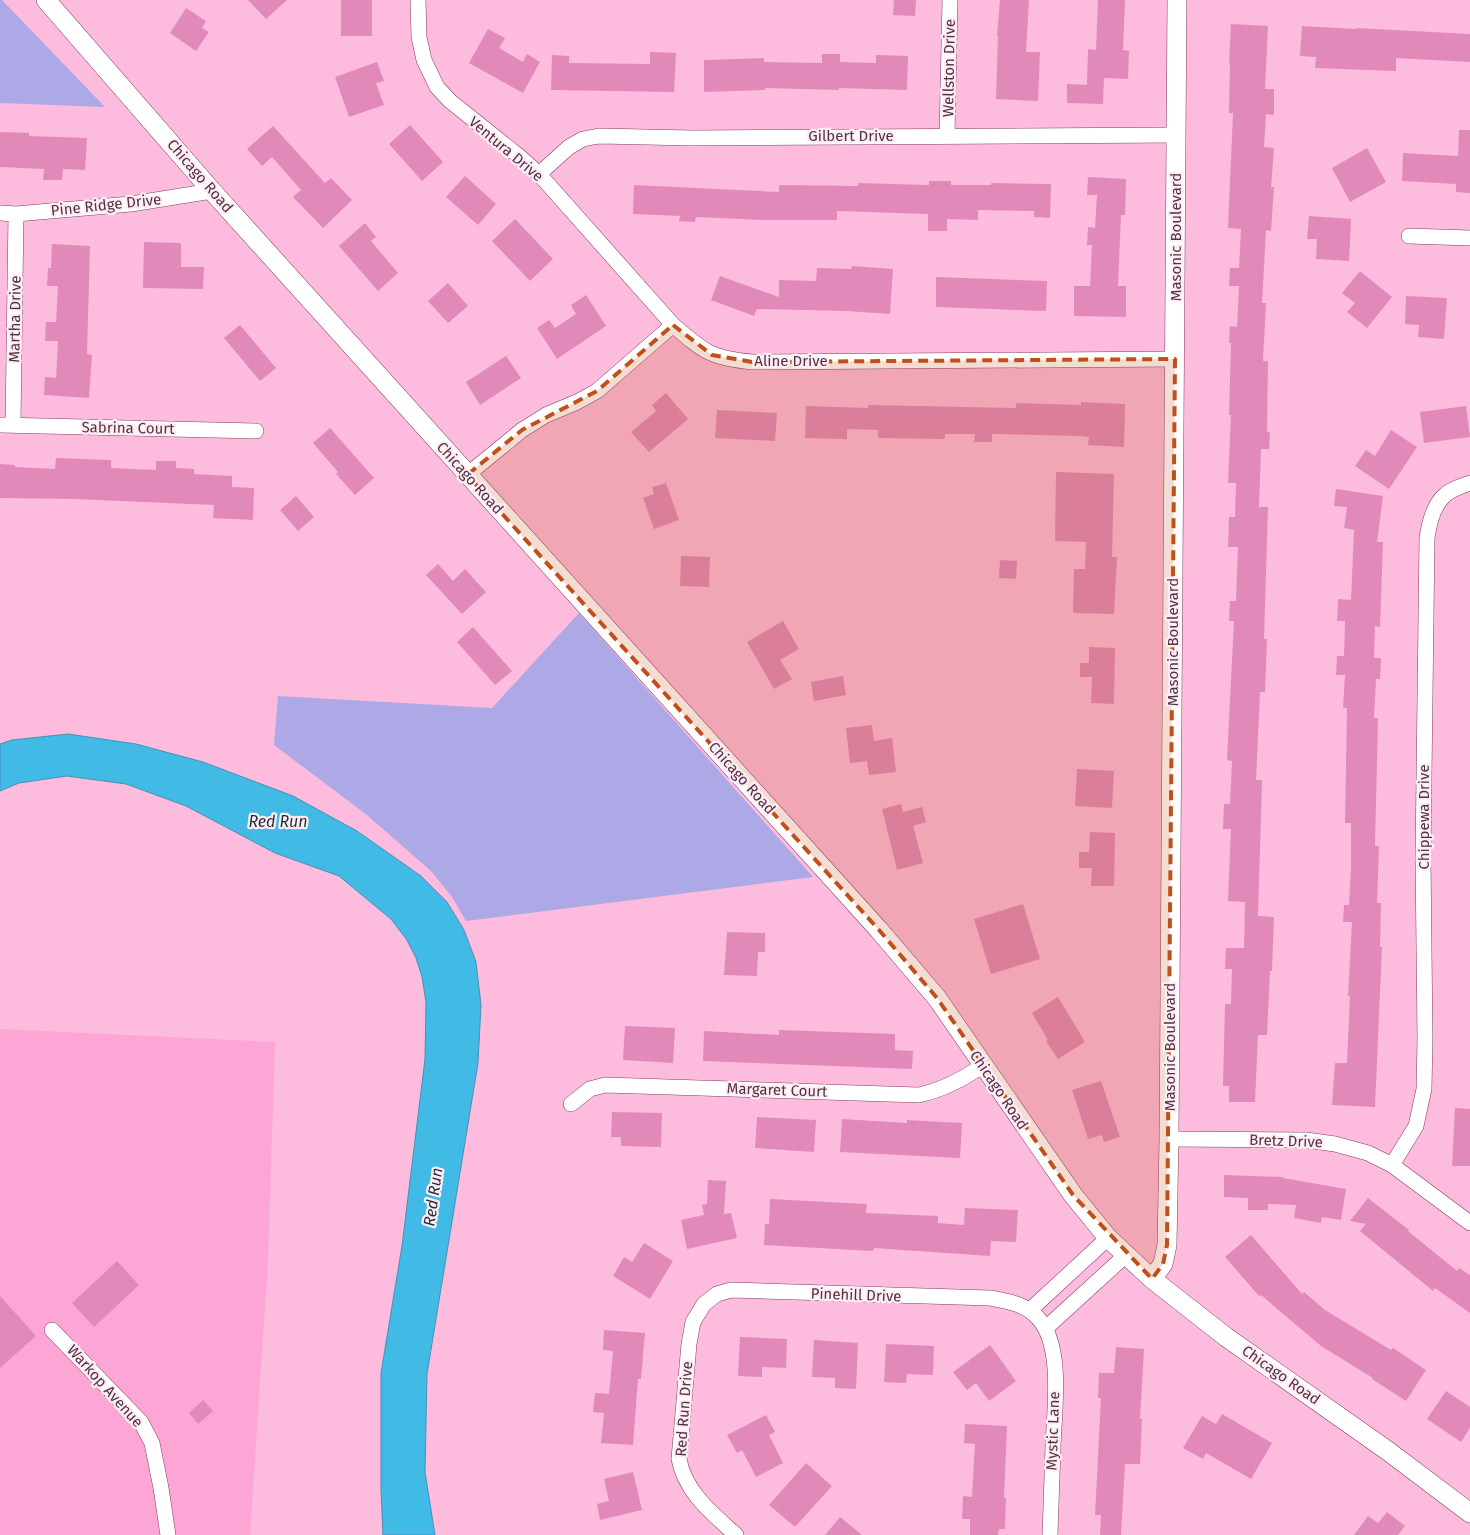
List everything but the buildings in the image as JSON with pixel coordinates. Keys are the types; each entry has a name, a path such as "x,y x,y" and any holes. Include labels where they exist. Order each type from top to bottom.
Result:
{"street":[{"name":"Chicago Road","path":"46,0 212,191 878,930 937,998 982,1066 1073,1195 1108,1238 1152,1279 1226,1337 1388,1451 1470,1513"},
{"name":"Ventura Drive","path":"418,0 420,38 424,60 436,87 450,101 520,157 538,174 673,325"},
{"name":"Wellston Drive","path":"947,136 950,0"},
{"name":"Masonic Boulevard","path":"1152,1279 1163,1264 1167,1245 1176,359 1177,0"},
{"name":"Gilbert Drive","path":"538,174 570,146 583,139 599,136 692,138 1176,135"},
{"name":"Pine Ridge Drive","path":"0,213 16,214 131,204 212,191"},
{"name":"Martha Drive","path":"6,425 16,214"},
{"path":"1410,236 1470,238"},
{"name":"Aline Drive","path":"673,325 699,348 712,355 752,362 1176,359"},
{"path":"468,476 522,430 546,415 597,391 673,325"},
{"name":"Sabrina Court","path":"6,425 256,431"},
{"name":"Chippewa Drive","path":"1392,1165 1416,1126 1424,1089 1427,538 1429,522 1444,495 1470,483"},
{"name":"Margaret Court","path":"572,1104 590,1089 605,1085 919,1095 935,1091 963,1078 982,1066"},
{"name":"Bretz Drive","path":"1169,1139 1316,1141 1336,1144 1368,1153 1392,1165 1470,1223"},
{"path":"1030,1310 1108,1238"},
{"path":"1046,1328 1126,1255"},
{"name":"Pinehill Drive","path":"693,1322 704,1304 717,1294 731,1290 990,1298 1030,1310 1046,1328"},
{"name":"Red Run Drive","path":"693,1322 689,1344 678,1459 681,1472 698,1500 736,1535"},
{"name":"Mystic Lane","path":"1046,1328 1051,1342 1055,1372 1050,1535"},
{"name":"Warkop Avenue","path":"52,1330 141,1422 152,1443 168,1535"}],"highlighted area":[{"path":"673,325 712,355 752,362 1175,359 1167,1245 1163,1264 1152,1279 1073,1195 937,998 879,930 467,475 522,430 597,391"}],"shaded area":[{"path":"0,0 2,0 105,107 0,103"},
{"path":"579,613 813,877 466,921 452,897 431,871 367,815 274,745 278,696 492,708"},
{"path":"0,1029 275,1042 268,1261 250,1535 0,1535"}],"water":[{"name":"Red Run","path":"68,734 136,744 203,762 293,796 357,831 421,876 447,902 464,930 476,962 481,1005 478,1063 427,1374 425,1472 435,1535 383,1535 381,1489 381,1373 402,1246 425,1059 426,1002 422,977 416,958 407,940 391,919 339,876 275,853 186,806 126,784 67,776 19,783 0,791 0,744 12,740"}]}
